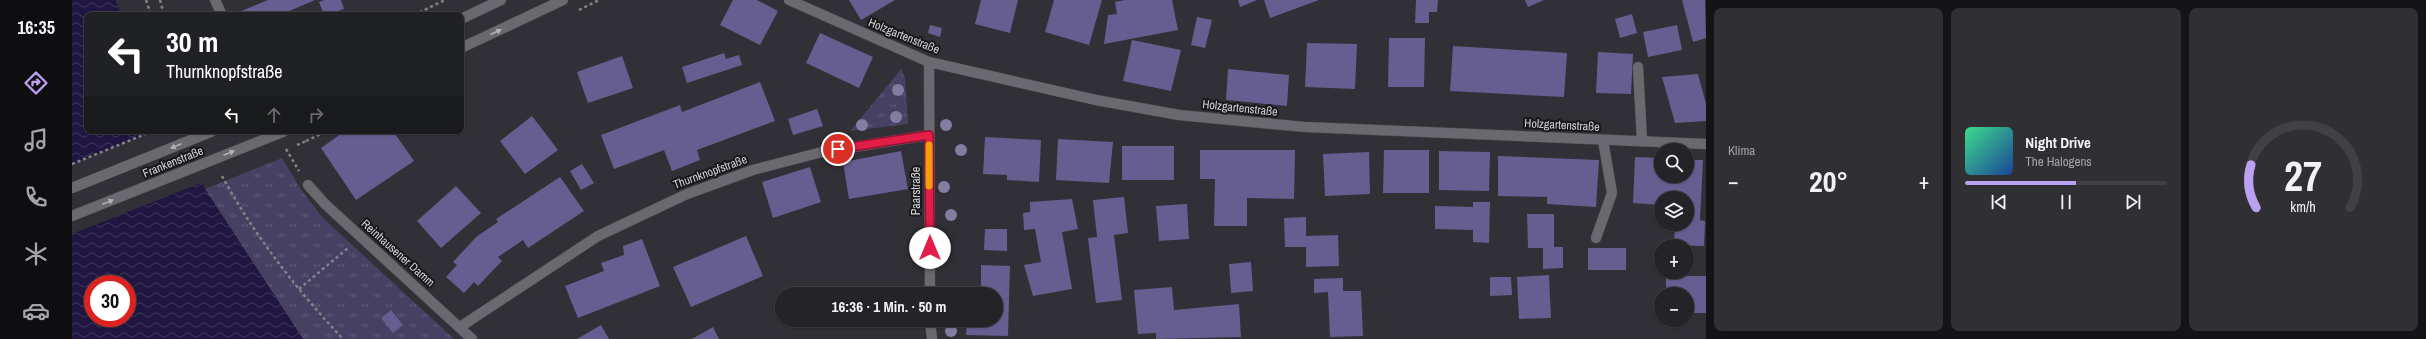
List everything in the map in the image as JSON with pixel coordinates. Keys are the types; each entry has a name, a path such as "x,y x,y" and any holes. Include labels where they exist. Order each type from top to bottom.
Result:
{"street":[{"path":"215,0 221,12"},
{"path":"464,18 501,0"},
{"path":"464,47 563,0"},
{"name":"Holzgartenstraße","path":"789,0 929,62 1096,100 1179,116 1305,127 1706,144"},
{"path":"929,62 929,135"},
{"path":"1638,68 1642,141"},
{"name":"Frankenstraße","path":"72,188 205,134"},
{"name":"Frankenstraße","path":"72,216 277,134"},
{"name":"Paarstraße","path":"929,135 930,287"},
{"name":"Thurnknopfstraße","path":"460,327 598,236 687,194 753,170 822,152 929,135"},
{"path":"1596,238 1612,193 1603,140"},
{"name":"Reinhausener Damm","path":"308,185 325,204 472,339"},
{"path":"931,327 932,339"}],"path":[{"path":"146,0 150,12"},
{"path":"160,0 163,12"},
{"path":"420,12 445,0"},
{"path":"72,164 146,134"},
{"path":"306,141 321,134"},
{"path":"283,144 308,185"},
{"path":"231,192 299,289 312,306 343,339"},
{"path":"299,289 352,245"}],"green space":[{"path":"901,69 905,78 908,124 850,131"},
{"path":"282,158 302,191 323,218 454,339 303,339 205,189"}],"water":[{"path":"72,0 115,0 121,12 84,12 84,134 179,134 205,189 303,339 72,339"}],"pier":[{"path":"146,134 181,134 204,182 72,234 72,164"}],"building":[{"path":"268,0 315,0 287,12 239,12"},
{"path":"324,0 341,0 344,9 334,12 323,12 319,2"},
{"path":"733,0 757,0 778,11 760,45 720,25"},
{"path":"849,0 895,0 861,20"},
{"path":"981,0 1018,0 1010,33 975,24"},
{"path":"1054,0 1102,0 1089,45 1045,32"},
{"path":"1125,0 1172,0 1178,30 1104,44 1108,15 1117,14 1115,2"},
{"path":"1238,0 1257,0 1240,7"},
{"path":"1264,0 1319,0 1270,18"},
{"path":"1416,0 1438,0 1437,12 1429,12 1429,23 1415,23"},
{"path":"1525,0 1544,0 1528,7"},
{"path":"1682,0 1705,0 1706,38 1693,42"},
{"path":"1632,14 1637,33 1620,38 1615,19"},
{"path":"1197,17 1212,20 1205,48 1191,45"},
{"path":"930,25 942,28 940,37 928,33"},
{"path":"1677,25 1682,50 1648,57 1643,32"},
{"path":"820,33 873,57 859,88 806,63"},
{"path":"1389,38 1425,38 1424,87 1388,87"},
{"path":"1132,40 1181,50 1171,91 1123,81"},
{"path":"1307,43 1357,44 1355,89 1305,87"},
{"path":"1453,46 1567,53 1564,97 1450,91"},
{"path":"1598,52 1633,54 1631,94 1596,93"},
{"path":"724,53 726,59 739,55 742,65 687,83 682,67"},
{"path":"622,56 633,88 588,103 577,72"},
{"path":"1228,69 1289,75 1287,106 1226,100"},
{"path":"1698,74 1706,104 1706,121 1675,123 1662,77"},
{"path":"760,82 775,121 697,150 700,160 672,171 664,150 614,169 601,135 680,105 682,112"},
{"path":"817,109 823,126 793,135 788,119"},
{"path":"532,116 558,150 525,174 500,141"},
{"path":"341,134 395,134 414,161 356,200 321,148"},
{"path":"985,137 1041,140 1039,182 1007,180 1007,175 983,174"},
{"path":"1058,139 1113,142 1109,183 1056,180"},
{"path":"1122,146 1174,146 1174,180 1122,180"},
{"path":"1200,150 1295,150 1294,199 1247,198 1247,226 1214,226 1215,179 1200,179"},
{"path":"1384,150 1429,150 1429,193 1383,193"},
{"path":"901,151 908,189 849,199 843,162"},
{"path":"1439,151 1490,152 1489,191 1439,190"},
{"path":"1369,152 1370,194 1325,196 1323,154"},
{"path":"1498,156 1599,160 1596,207 1547,204 1547,197 1498,196"},
{"path":"1635,157 1654,158 1654,183 1694,183 1694,160 1703,160 1700,220 1705,221 1704,246 1694,246 1694,239 1674,239 1675,231 1694,231 1694,191 1654,191 1654,204 1633,203"},
{"path":"582,164 594,183 581,190 570,171"},
{"path":"810,167 821,202 773,218 762,182"},
{"path":"560,177 584,211 528,248 523,240 498,257 502,261 478,286 474,282 464,293 446,277 457,265 453,262 476,237 498,222 496,219"},
{"path":"456,186 481,213 441,248 417,221"},
{"path":"1124,197 1128,233 1114,235 1122,300 1096,303 1088,238 1097,237 1093,200"},
{"path":"1072,199 1078,229 1062,232 1072,289 1033,296 1024,265 1041,262 1035,229 1024,230 1023,213 1030,212 1030,202"},
{"path":"1473,202 1490,202 1489,243 1473,242 1473,230 1435,229 1435,206 1473,207"},
{"path":"1187,204 1189,239 1159,241 1156,206"},
{"path":"1527,214 1554,214 1554,247 1563,247 1563,268 1543,269 1543,248 1528,248"},
{"path":"1306,217 1306,236 1338,235 1339,266 1306,267 1306,247 1285,247 1284,218"},
{"path":"985,229 1007,229 1007,251 984,250"},
{"path":"746,236 763,276 691,307 673,267"},
{"path":"642,239 660,286 578,318 565,286 604,271 601,263 624,255 623,246"},
{"path":"1588,248 1626,248 1626,270 1588,270"},
{"path":"1251,262 1253,291 1231,293 1229,264"},
{"path":"981,265 1010,266 1008,336 966,335 967,327 1003,327 1003,287 981,287"},
{"path":"1549,275 1551,318 1519,319 1517,277"},
{"path":"1694,276 1706,276 1706,313 1694,313 1694,287 1666,287 1666,279 1694,279"},
{"path":"1490,277 1511,277 1512,295 1490,296"},
{"path":"1343,278 1343,291 1361,291 1363,336 1330,337 1328,292 1314,293 1314,279"},
{"path":"1172,287 1174,310 1239,304 1241,337 1156,339 1156,333 1138,334 1134,290"},
{"path":"391,310 403,325 393,333 381,318"},
{"path":"601,325 609,339 577,339"},
{"path":"713,327 719,339 692,339"}],"slow traffic":[{"path":"929,145 929,186"}],"route":[{"path":"838,149 929,135 930,248"}]}
